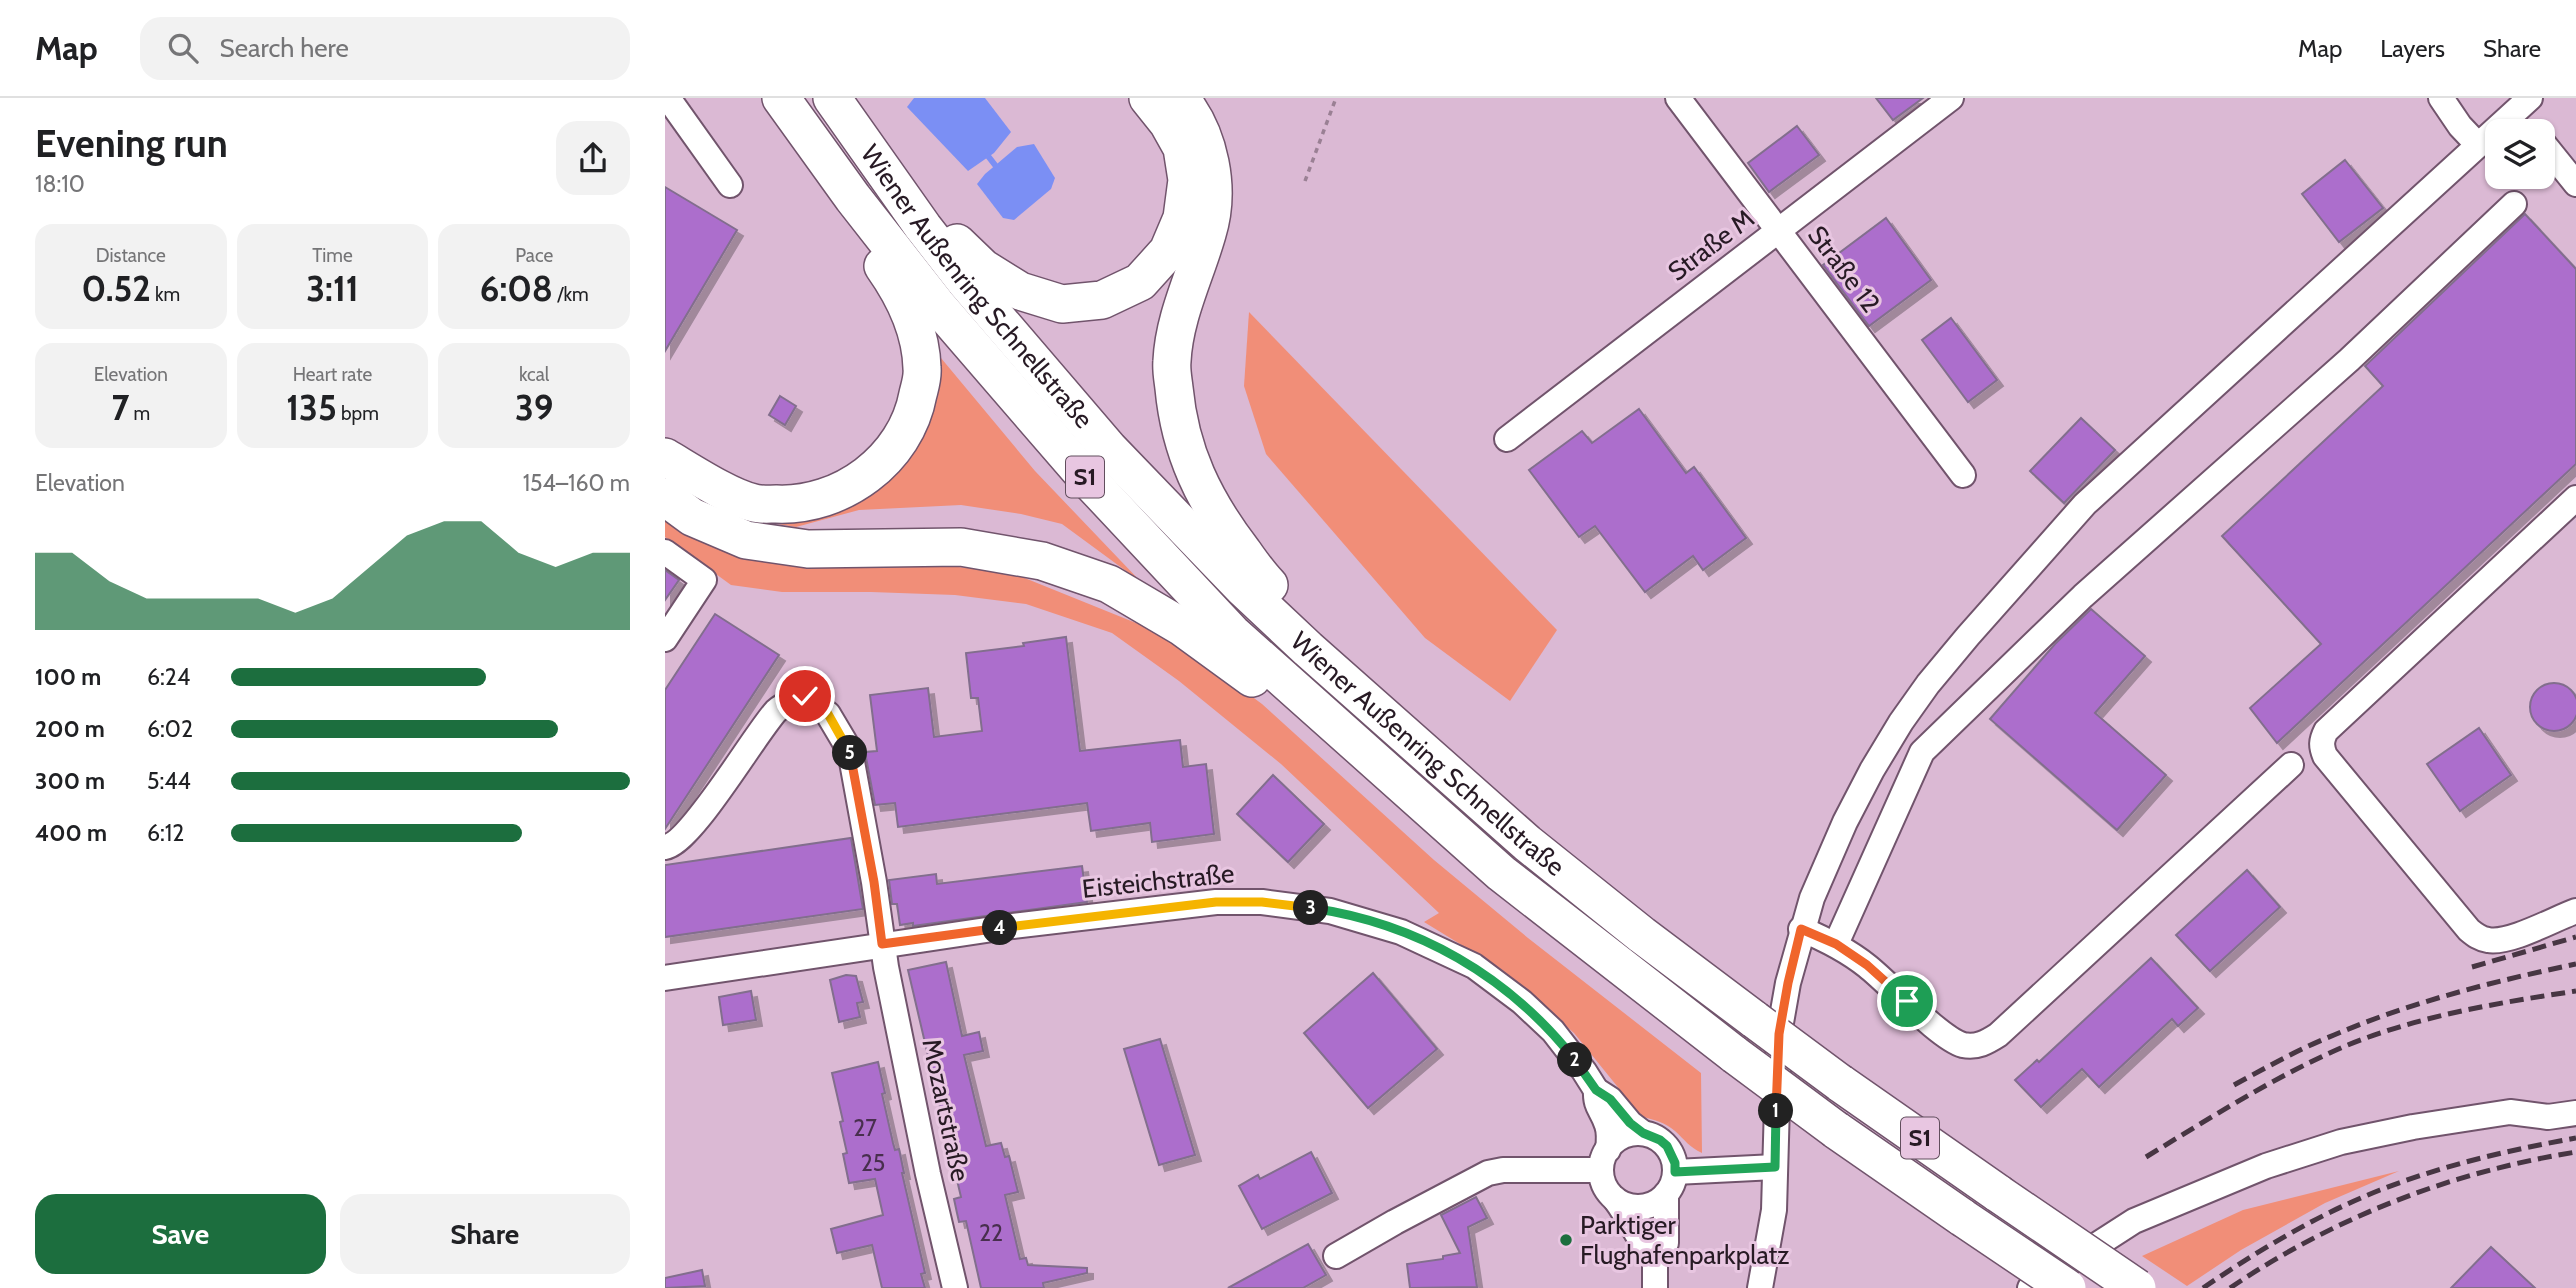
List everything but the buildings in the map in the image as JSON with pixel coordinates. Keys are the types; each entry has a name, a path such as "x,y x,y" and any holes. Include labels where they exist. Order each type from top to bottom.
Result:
{"highway":[{"name":"Wiener Außenring Schnellstraße","path":"781,98 853,198 936,304 1082,474 1232,633 1501,873 1836,1130 2067,1288"},
{"name":"Wiener Außenring Schnellstraße","path":"832,98 923,227 965,281 1109,449 1242,587 1308,649 1527,843 1641,935 1840,1083 2137,1288"},
{"path":"923,227 960,244 983,268 1020,291 1062,304 1102,300 1140,282 1168,251 1182,218 1187,180 1182,148 1168,123 1148,98"},
{"path":"1180,98 1189,109 1206,147 1213,186 1208,230 1181,309 1171,362 1177,419 1194,473 1221,524 1265,581 1300,616 1308,649"},
{"path":"665,457 754,503 797,505 834,495 866,477 896,448 915,410 923,371 918,331 898,288 870,249 853,198"},
{"path":"665,497 692,517 745,540 808,549 961,547 1042,561 1109,584 1182,627 1291,710 1342,732"}],"street":[{"path":"668,98 730,185"},
{"name":"Straße 12","path":"1678,98 1963,475"},
{"name":"Straße M","path":"1507,439 1951,98"},
{"path":"2441,98 2460,126 2478,145"},
{"path":"1760,1288 1774,1210 1779,1034 1801,929 1845,822 1901,722 1968,636 2095,494 2523,105"},
{"path":"2555,158 2576,184"},
{"path":"1836,944 1922,752 2083,596 2349,360 2514,204"},
{"path":"2576,498 2326,731 2322,748 2325,756 2350,787 2469,930 2479,938 2490,941 2504,939 2576,911"},
{"path":"665,552 704,580 665,639"},
{"name":"Mozartstraße","path":"665,847 672,846 695,822 778,708 805,696 828,714 850,751 874,882 882,944 928,1174 955,1288"},
{"path":"1801,929 1836,944 1867,965 1954,1041 1974,1046 1985,1043 2291,765"},
{"name":"Eisteichstraße","path":"665,978 882,944 1216,902 1262,902 1331,911 1401,932 1474,966 1522,1002 1552,1031 1596,1090 1610,1099 1630,1123 1643,1133"},
{"name":"Eisteichstraße","path":"1596,1090 1595,1103 1607,1124 1605,1160"},
{"path":"2030,1288 2134,1221 2266,1166 2329,1146 2413,1127 2510,1112 2548,1117 2576,1113"},
{"path":"1654,1288 1655,1262 1666,1243 1675,1163 1667,1146 1660,1140 1643,1133 1624,1136 1605,1160 1608,1191 1633,1224 1644,1248 1655,1262"},
{"path":"1336,1256 1488,1173 1605,1160"},
{"path":"1615,1199 1635,1207 1646,1206 1657,1202 1671,1183 1775,1167"}],"path":[{"path":"1305,181 1336,98"}],"shaded area":[{"path":"1249,312 1557,630 1510,701 1425,638 1266,454 1244,386"},
{"path":"936,352 1035,471 1141,582 1062,524 1021,514 961,505 859,510 796,527 746,519 857,498"},
{"path":"665,512 855,563 949,566 1012,573 1146,627 1197,656 1262,704 1434,860 1528,938 1701,1073 1702,1153 1668,1126 1642,1117 1574,1033 1501,969 1424,922 1439,913 1281,764 1179,681 1112,633 1026,604 955,595 782,592 731,585 665,537"},
{"path":"2399,1171 2325,1203 2241,1250 2187,1286 2142,1256 2243,1210"}],"water":[{"path":"914,98 985,98 1011,132 994,153 968,171 907,107"},
{"path":"1034,144 1055,178 1051,189 1014,220 1003,218 977,184 1017,147"}],"waterway":[{"path":"988,156 995,165"}],"railway":[{"path":"2472,967 2576,937"},
{"path":"2234,1085 2308,1046 2393,1012 2484,985 2576,964"},
{"path":"2146,1157 2267,1085 2317,1059 2371,1036 2428,1019 2487,1006 2576,991"},
{"path":"2203,1288 2289,1234 2380,1190 2477,1159 2576,1138"},
{"path":"2230,1288 2311,1240 2395,1201 2484,1172 2576,1152"}],"place":[{"name":"Parktiger Flughafenparkplatz","path":"1566,1240"}],"route":[{"path":"805,696 828,714 850,751 874,882 882,944 1216,902 1262,902 1357,917 1437,947 1474,966 1522,1002 1552,1031 1596,1090 1610,1099 1630,1123 1667,1146 1675,1163 1675,1172 1775,1167 1779,1034 1801,929 1836,944 1867,965 1907,1001"}]}
